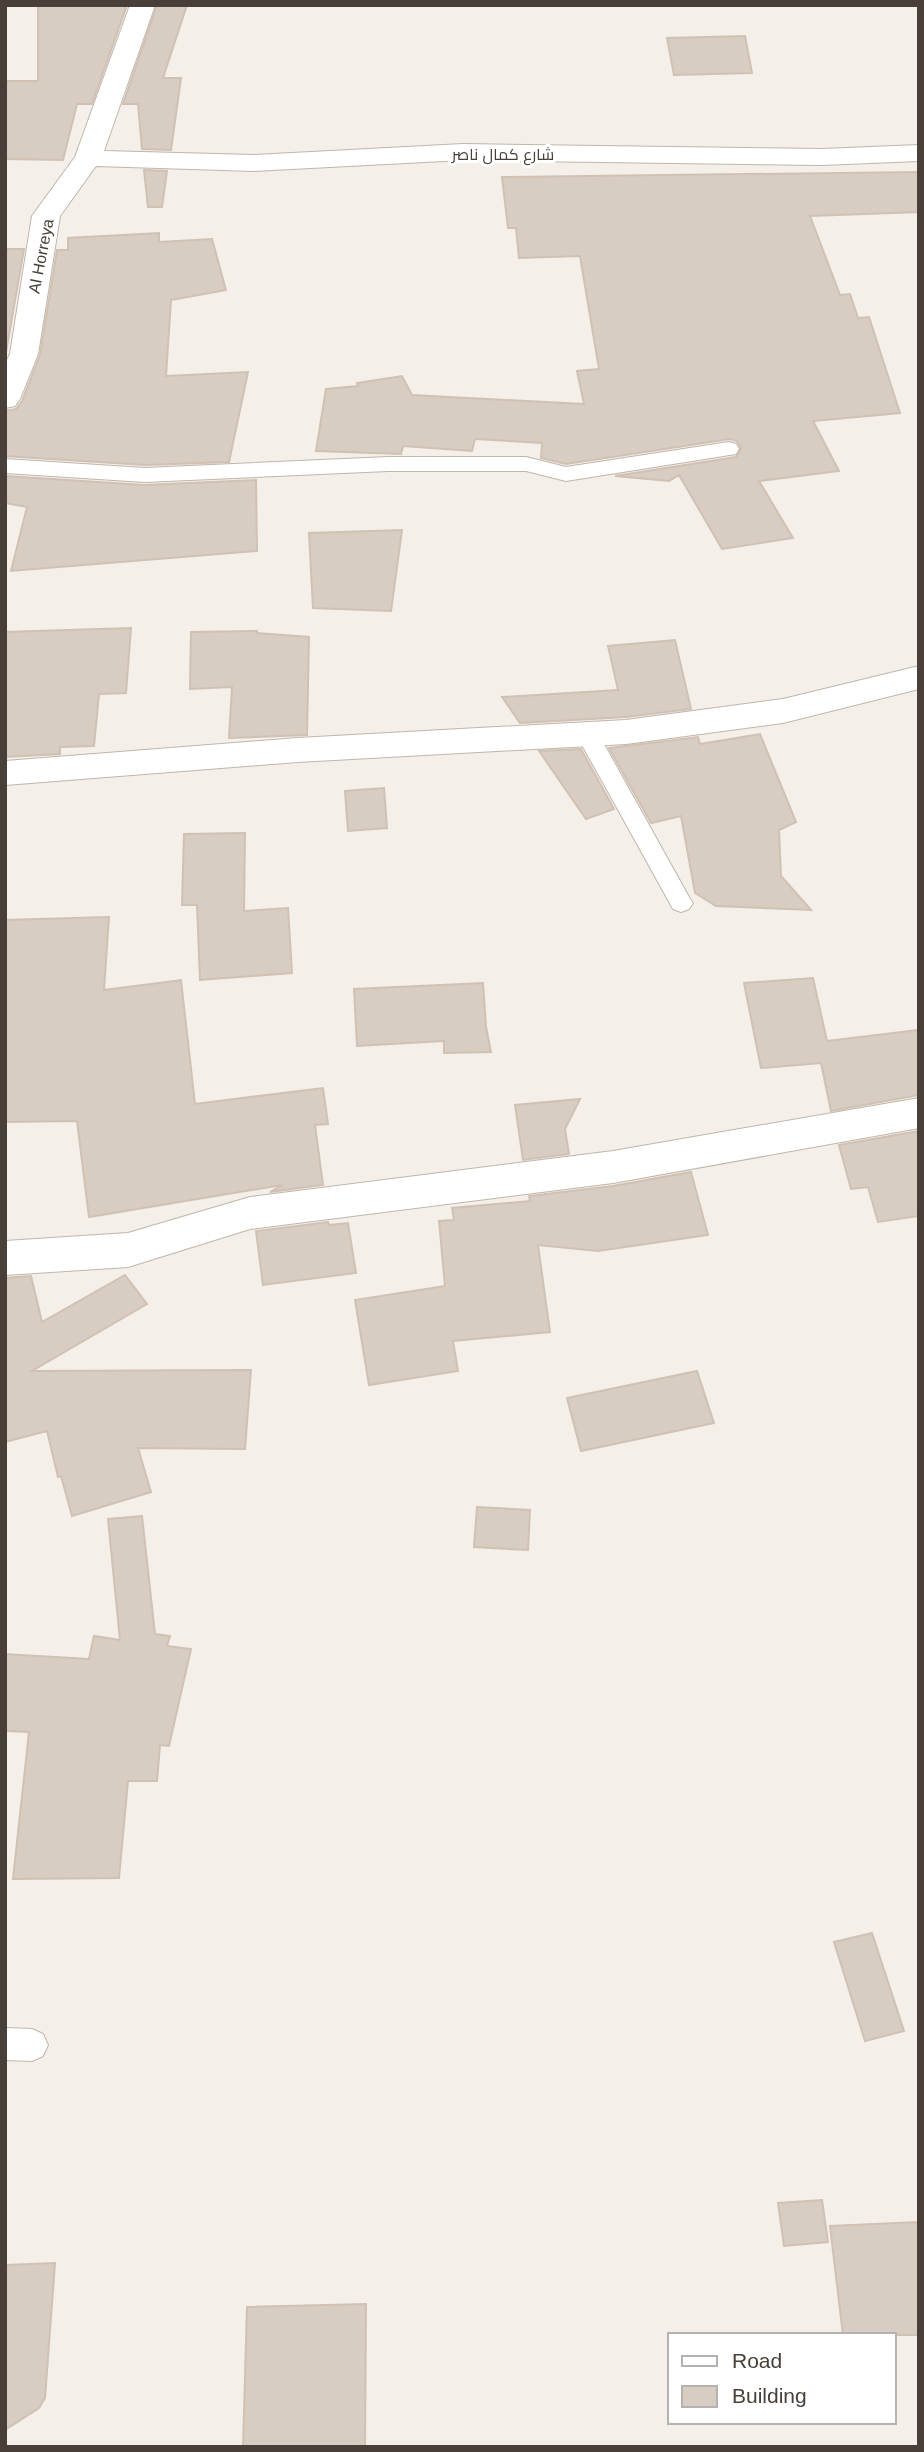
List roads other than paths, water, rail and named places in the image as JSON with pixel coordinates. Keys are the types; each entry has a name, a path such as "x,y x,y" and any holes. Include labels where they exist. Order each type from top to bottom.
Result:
{"street":[{"name":"Al Horreya","path":"5,398 24,354 46,216 88,158 144,5"},
{"name":"شارع كمال ناصر","path":"88,158 253,163 463,152 822,157 919,153"},
{"path":"5,773 298,750 626,732 783,711 919,677"},
{"path":"5,1258 128,1250 250,1213 612,1167 919,1113"}],"lane":[{"path":"5,466 145,475 388,464 526,464 566,474 729,449"},
{"path":"587,734 681,903"}]}
